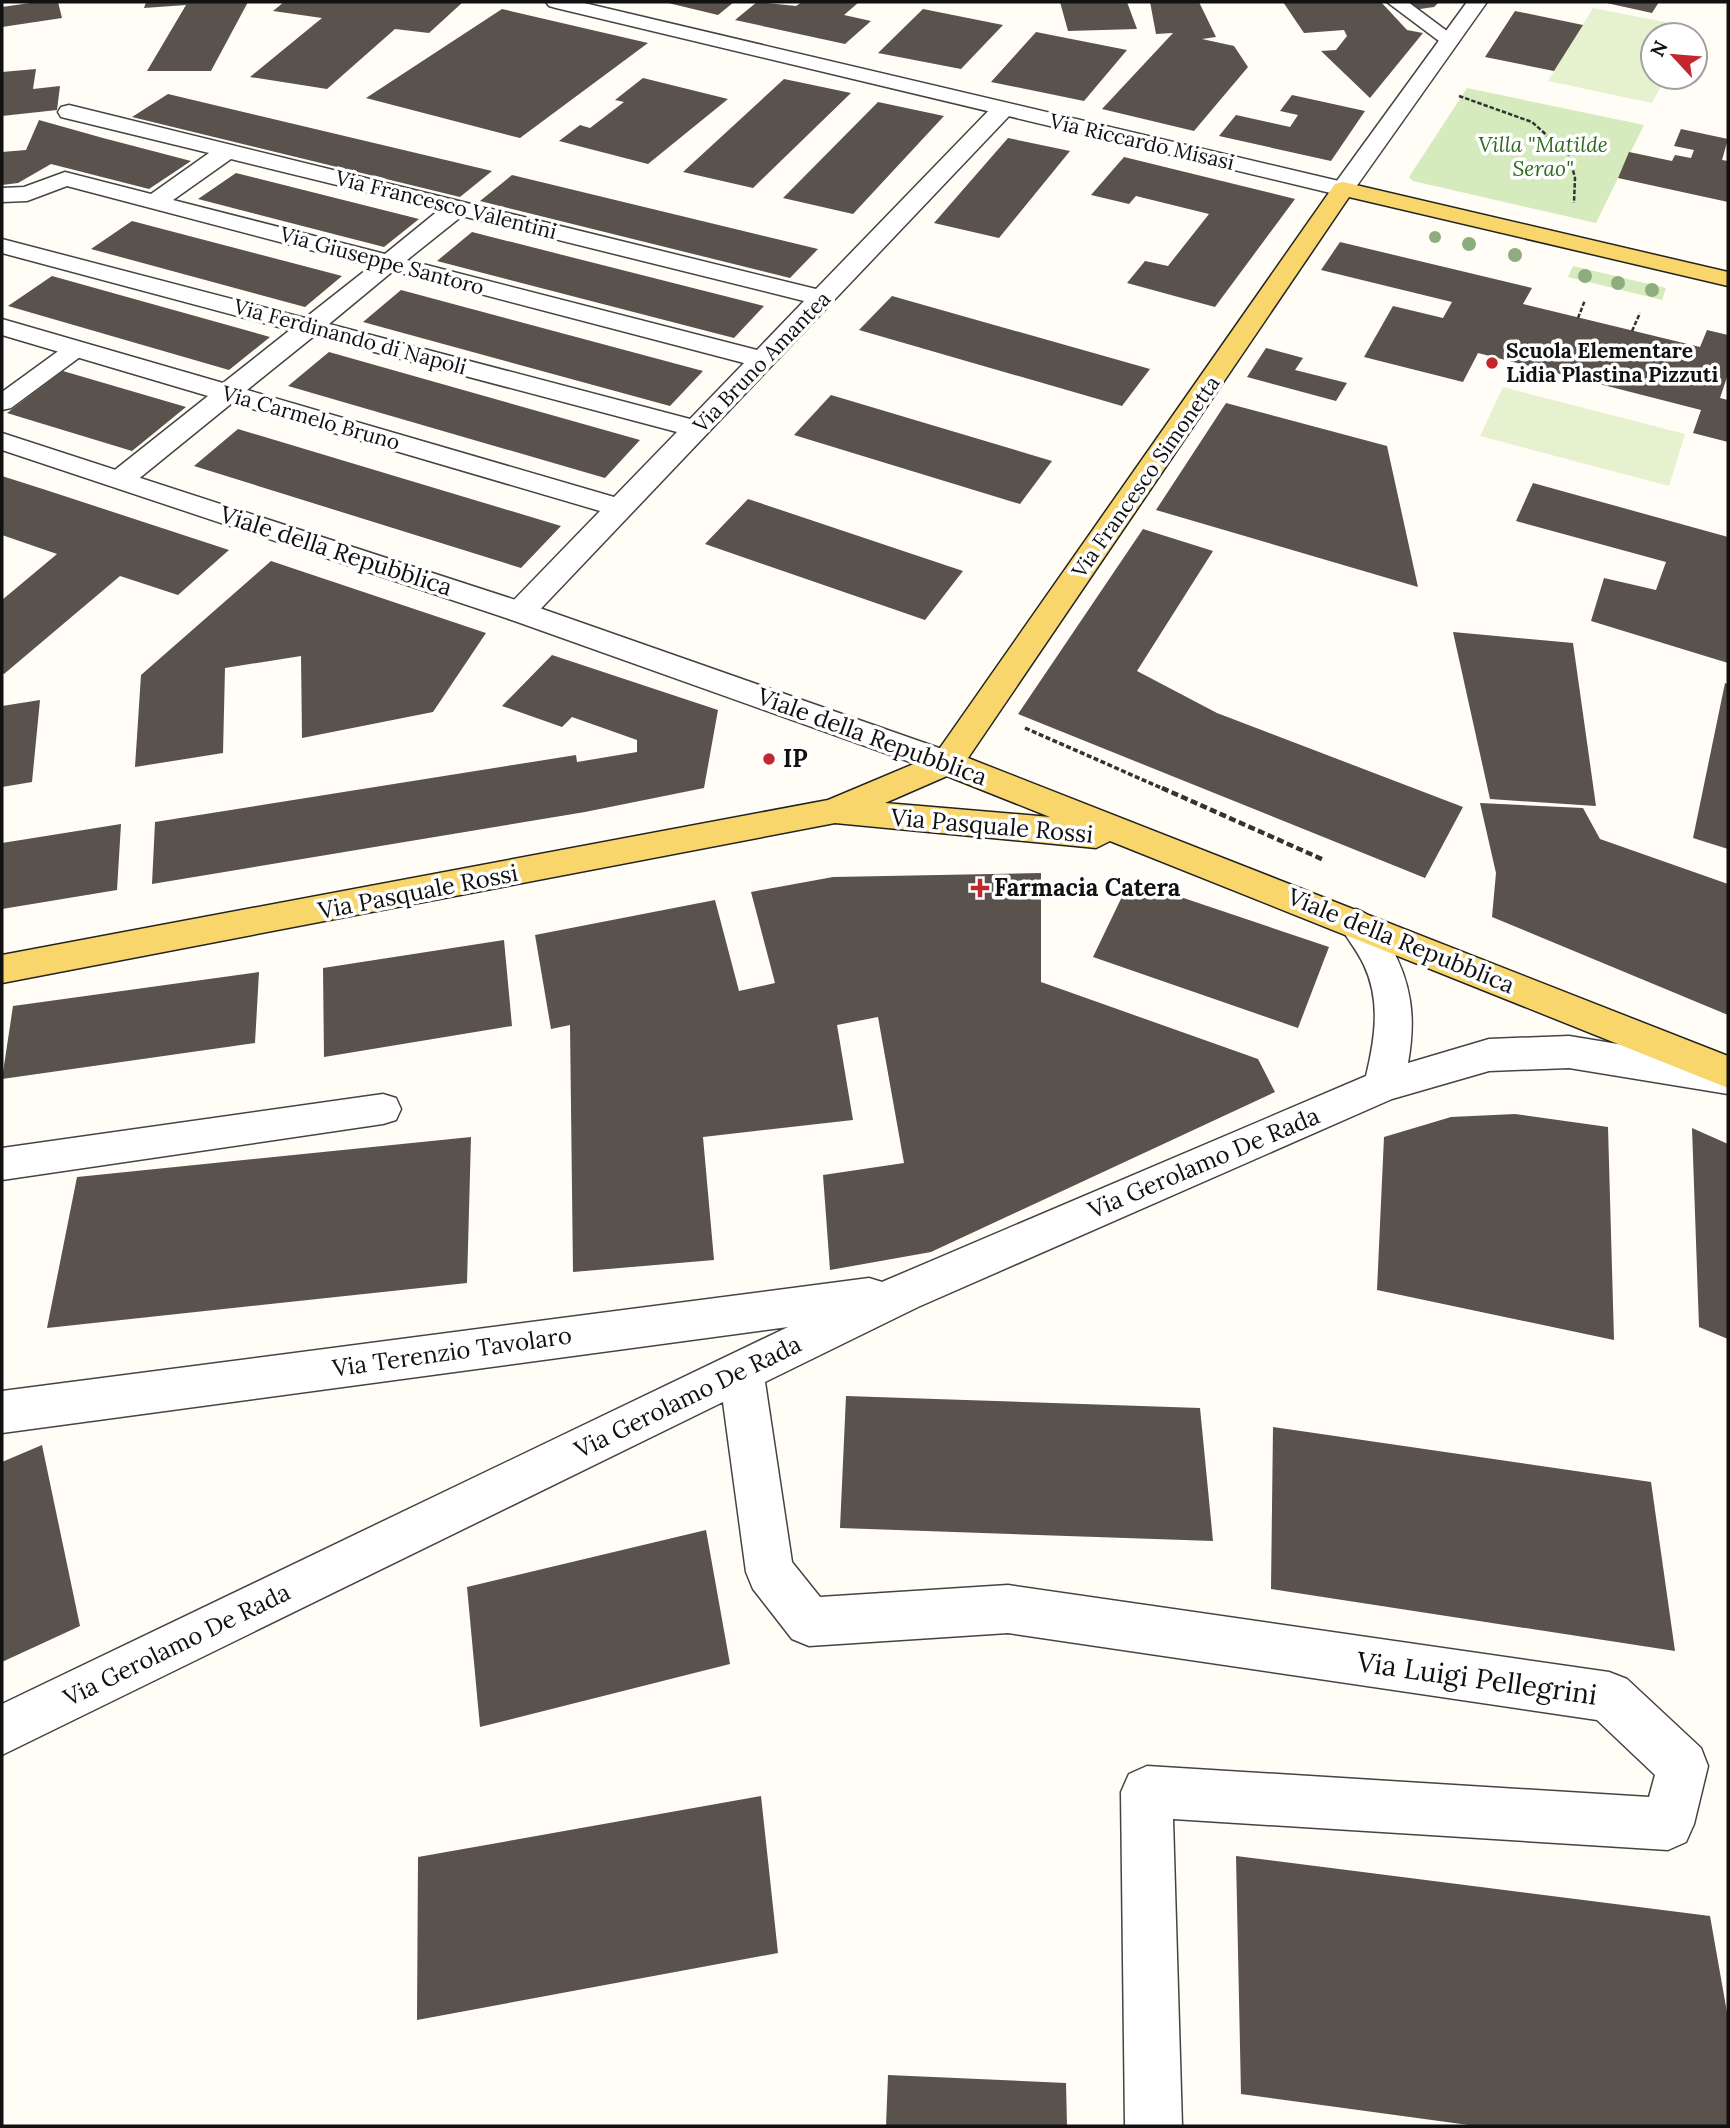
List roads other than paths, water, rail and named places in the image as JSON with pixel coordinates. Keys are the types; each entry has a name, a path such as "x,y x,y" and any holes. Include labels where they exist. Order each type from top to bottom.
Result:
{"main road":[{"name":"Via Riccardo Misasi","path":"1343,189 1728,279"},
{"name":"Via Francesco Simonetta","path":"947,763 1343,189"},
{"name":"Via Pasquale Rossi","path":"2,969 834,811 947,763"},
{"name":"Viale della Repubblica","path":"947,763 1728,1072"},
{"name":"Via Pasquale Rossi","path":"834,811 989,823 1151,842"}],"street":[{"name":"Via Riccardo Misasi","path":"556,2 1343,189"},
{"path":"1343,189 1477,2"},
{"name":"Via Bruno Amantea","path":"520,612 1002,110"},
{"name":"Via Francesco Valentini","path":"69,112 823,298"},
{"path":"155,202 228,152"},
{"name":"Via Giuseppe Santoro","path":"2,195 27,194 65,178 764,360"},
{"path":"2,231 27,194"},
{"path":"121,479 457,208"},
{"name":"Via Ferdinando di Napoli","path":"2,246 697,429"},
{"name":"Via Carmelo Bruno","path":"2,327 621,508"},
{"name":"Viale della Repubblica","path":"2,441 520,612 947,763"},
{"path":"1356,923 1371,943 1392,986 1394,1042 1383,1086"},
{"name":"Via Gerolamo De Rada","path":"2,1730 903,1293 1383,1086 1489,1055 1569,1052 1728,1078"},
{"name":"Via Terenzio Tavolaro","path":"2,1412 903,1293"},
{"name":"Via Luigi Pellegrini","path":"741,1371 770,1572 809,1622 1008,1609 1609,1697 1683,1766 1668,1824 1147,1793 1153,2126"}],"lane":[{"path":"1396,2 1450,40"},
{"path":"2,403 76,349"},
{"path":"2,1164 383,1109"}],"place":[{"name":"Scuola Elementare Lidia Plastina Pizzuti","path":"1492,363"},
{"name":"IP","path":"769,759"},
{"name":"Farmacia Catera","path":"980,888"}],"park label":[{"name":"Villa \"Matilde Serao\"","path":"1543,157"}]}
